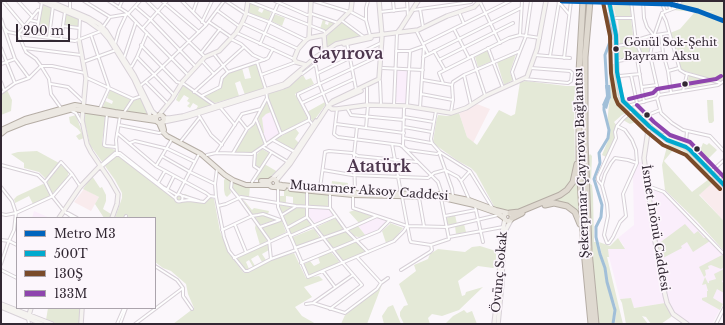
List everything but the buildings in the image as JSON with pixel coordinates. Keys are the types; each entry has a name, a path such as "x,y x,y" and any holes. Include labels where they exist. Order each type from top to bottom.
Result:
{"highway":[{"name":"Şekerpınar-Çayırova Bağlantısı","path":"583,1 580,50 580,177 585,266 591,324"},
{"name":"Şekerpınar-Çayırova Bağlantısı","path":"590,1 585,57 585,142 588,238 596,324"},
{"path":"509,213 519,212 564,193 576,175 579,124"},
{"path":"512,219 520,214 548,204 558,203 570,208 575,212 579,222 585,266"}],"main road":[{"path":"1,134 6,130 26,122 75,105 122,115 158,119"},
{"path":"1,130 25,119 62,110 76,109 83,106 107,114 144,116 158,119"},
{"path":"158,119 165,135 172,140 200,153 232,180 246,185 274,183 307,190 354,194"},
{"name":"Muammer Aksoy Caddesi","path":"158,119 166,133 206,155 232,177 242,181 274,183 354,194 454,197 469,200 492,209 509,213"},
{"path":"402,195 419,197 441,196 500,215 508,221 512,219 512,214 509,213 505,215 505,218"}],"street":[{"path":"3,1 24,26"},
{"path":"18,1 32,16"},
{"path":"36,35 41,1 55,4 65,11 91,22 102,29 116,50 134,79 148,110 158,119 179,120 199,116 286,83 327,50 339,43 364,37 423,28 459,11 471,8 480,1 500,43"},
{"name":"Muammer Aksoy Caddesi","path":"49,1 88,18 102,29 115,44 130,67 152,111 158,119"},
{"path":"70,1 70,10"},
{"path":"84,1 110,17 127,15"},
{"path":"108,1 120,8 143,28 171,59 188,75"},
{"path":"120,8 122,1"},
{"path":"115,44 119,30 127,15 140,1"},
{"path":"147,1 201,53 214,74"},
{"path":"182,1 206,25"},
{"path":"193,12 197,1"},
{"path":"202,22 212,1"},
{"path":"140,86 155,74 209,22 225,1 246,14 308,39"},
{"path":"234,1 235,7"},
{"path":"158,119 188,75 204,59 219,52 236,33 246,14 248,1 324,31 325,48 327,50"},
{"path":"275,1 307,15 310,14 340,22 364,37"},
{"path":"308,39 311,1"},
{"path":"314,1 351,12 366,20"},
{"path":"295,60 298,49 308,39 325,35 340,22 349,12 352,1"},
{"path":"368,1 366,8 366,20 370,36"},
{"path":"379,1 382,35 382,55 379,79 333,101 322,112 274,183 277,203 281,216 308,276 394,241 407,226"},
{"path":"393,1 394,11"},
{"path":"407,1 408,17"},
{"path":"394,105 397,33 418,1"},
{"path":"396,51 410,52 510,1"},
{"path":"520,36 522,1"},
{"path":"515,82 512,72 526,36 531,1"},
{"path":"297,76 314,65 316,66 322,94 332,109 368,105 394,105 451,113 471,105 485,96 527,77 540,38 546,1"},
{"path":"564,58 571,1"},
{"path":"610,1 616,18 617,72 621,96 633,110 667,140 686,147 724,185"},
{"path":"610,1 615,24 618,61 623,94 630,106 651,126 668,138 686,144 691,148 724,182"},
{"path":"631,1 636,42 642,57"},
{"path":"643,1 644,18 647,27 654,36"},
{"path":"660,1 665,11"},
{"path":"668,1 672,9"},
{"path":"672,9 673,1"},
{"path":"630,106 657,98 659,95 650,55 654,36 662,13 672,9 681,1"},
{"path":"143,28 158,12 164,2 199,32"},
{"path":"260,44 278,2"},
{"path":"412,10 471,2 471,8"},
{"path":"558,2 569,14"},
{"path":"550,56 558,2"},
{"path":"49,37 55,4"},
{"path":"136,7 150,19 196,67"},
{"path":"423,57 521,8"},
{"path":"380,12 407,9"},
{"path":"420,9 423,28"},
{"path":"18,34 32,16 38,10 40,11"},
{"path":"60,39 65,11"},
{"path":"218,11 241,25 298,49"},
{"path":"459,11 464,24"},
{"path":"662,13 666,21 679,68 687,74 721,83"},
{"path":"80,17 79,40 85,75 83,126 87,144 91,152 117,190 118,204 112,217"},
{"path":"1,30 5,29 8,32 18,34 36,35 75,41 102,29 110,17"},
{"path":"616,18 632,18"},
{"path":"1,19 15,59 29,78"},
{"path":"30,20 38,22"},
{"path":"124,58 136,22"},
{"path":"209,22 253,55 265,60"},
{"path":"439,60 513,23"},
{"path":"63,26 79,28"},
{"path":"201,53 220,29"},
{"path":"454,29 477,69 485,96"},
{"path":"416,30 428,54"},
{"path":"130,67 137,57 147,33"},
{"path":"236,33 273,49 306,66"},
{"path":"617,47 636,42 640,39 669,33"},
{"path":"18,34 26,52 36,59 47,74 51,94 62,110"},
{"path":"91,35 110,88 99,109"},
{"path":"158,119 175,118 194,113 214,105 285,86 331,49 339,45 382,35"},
{"path":"381,105 380,81 382,78 383,68 384,39 382,35"},
{"path":"662,35 663,53 668,71 671,93"},
{"path":"443,84 439,74 444,70 509,38 526,36 540,38"},
{"path":"318,73 382,43"},
{"path":"347,44 356,90"},
{"path":"420,108 424,45"},
{"path":"141,46 177,82 202,96 214,105"},
{"path":"194,92 244,47"},
{"path":"1,48 15,83"},
{"path":"24,48 82,56"},
{"path":"488,48 503,88"},
{"path":"202,96 220,87 222,78 228,72 265,60 268,58 273,49"},
{"path":"83,62 116,50"},
{"path":"434,51 444,70"},
{"path":"451,113 453,82 464,75 520,51"},
{"path":"404,148 404,108 407,106 410,52"},
{"path":"618,61 663,53"},
{"path":"214,54 228,72"},
{"path":"313,125 309,120 298,94 382,55"},
{"path":"535,55 570,58"},
{"path":"137,57 174,95"},
{"path":"636,58 644,102"},
{"path":"1,64 15,59"},
{"path":"261,75 295,60"},
{"path":"257,62 267,98 281,134"},
{"path":"1,93 15,83 29,78 41,66 52,66 85,75 133,99"},
{"path":"383,68 423,70"},
{"path":"523,79 568,84 571,81 572,73 570,71 531,68"},
{"path":"668,71 679,68"},
{"path":"620,76 640,74"},
{"path":"683,91 687,74"},
{"path":"464,75 471,105"},
{"path":"631,75 637,103"},
{"path":"302,103 354,79"},
{"path":"422,80 452,85"},
{"path":"659,95 718,85 724,80"},
{"path":"329,105 380,81"},
{"path":"1,82 4,90"},
{"path":"146,82 168,104"},
{"path":"50,84 68,87 81,98 83,106"},
{"path":"642,87 657,85"},
{"path":"366,128 368,105 367,88"},
{"path":"421,94 453,100"},
{"path":"117,154 117,133 122,115 133,99 142,96"},
{"path":"233,153 247,130 253,124 267,98"},
{"path":"657,98 660,110 672,123 687,131 710,136 724,151"},
{"path":"220,107 235,125"},
{"path":"216,153 243,114 261,108"},
{"path":"347,108 351,114 367,117 434,122"},
{"path":"337,109 334,134 338,137 400,145 440,184 444,216 449,237"},
{"path":"68,110 76,113 83,126"},
{"path":"144,116 147,114 148,110"},
{"path":"617,126 625,130 632,140 636,150 637,163 623,194 626,216 620,222 609,243 607,243 604,236 608,216 607,204 602,185 598,180 598,177 616,138 615,132 617,126 633,110"},
{"path":"642,117 660,110"},
{"path":"274,183 290,164 324,111"},
{"path":"431,143 436,111"},
{"path":"107,114 104,144 106,146 116,147"},
{"path":"181,141 199,116"},
{"path":"199,116 211,135 222,145"},
{"path":"239,119 247,130"},
{"path":"256,119 266,145"},
{"path":"206,155 216,153 255,153 281,134 309,120"},
{"path":"336,124 404,133"},
{"path":"118,126 159,133 163,132"},
{"name":"İsmet İnönü Caddesi","path":"651,126 648,131 644,158 655,241 667,303 673,314 687,324"},
{"path":"357,127 354,155 355,175 353,208 407,226 447,227 500,215"},
{"path":"404,128 432,132"},
{"path":"686,144 687,131"},
{"path":"117,133 156,166 206,192 210,196 216,197"},
{"path":"403,138 431,143 440,152 470,171 492,209"},
{"path":"156,166 172,140"},
{"path":"272,140 295,152"},
{"path":"130,143 135,141 167,149 195,162"},
{"path":"392,144 411,242 431,245 450,239 449,237 504,227"},
{"path":"263,147 288,162"},
{"path":"404,148 437,154 440,152"},
{"path":"320,189 325,152 330,151 418,162"},
{"path":"440,152 454,197"},
{"path":"60,217 65,212 80,187 100,167 117,154 121,153 167,190 199,201"},
{"path":"181,201 183,198 180,195 180,190 200,153"},
{"path":"255,153 254,166 260,170"},
{"path":"252,182 271,153"},
{"path":"117,154 122,156 178,201 189,200 204,202 210,196"},
{"path":"162,156 215,184"},
{"path":"602,185 610,163 615,158 637,163"},
{"path":"713,170 724,160"},
{"path":"45,182 61,162 72,174 80,187"},
{"path":"1,165 38,174 45,182 52,196 65,212 72,217"},
{"path":"217,168 215,184 216,197 222,230 229,251 245,271 248,271 271,258 346,230 377,216"},
{"path":"323,170 355,175 428,178 434,173 445,170 458,177 469,200"},
{"path":"158,183 165,171"},
{"path":"461,181 470,171"},
{"path":"1,214 16,214 52,196 72,174"},
{"path":"720,178 724,174"},
{"path":"167,190 174,176"},
{"path":"232,180 232,188 269,240 271,258"},
{"path":"648,186 664,192 724,254"},
{"path":"1,187 12,201 16,214 15,222 1,264"},
{"path":"307,190 307,217 342,263 362,285 330,309"},
{"path":"1,196 5,193"},
{"path":"330,193 330,208 346,230 368,252"},
{"path":"176,198 180,195"},
{"path":"419,197 424,226"},
{"path":"218,206 239,198 296,206 330,208"},
{"path":"281,216 296,206"},
{"path":"444,216 475,207 483,242"},
{"path":"65,212 75,217"},
{"path":"222,230 252,216 263,214 280,220"},
{"path":"290,236 314,227 336,216"},
{"path":"287,228 307,217"},
{"name":"Övünç Sokak","path":"494,324 499,282 501,238 505,218"},
{"path":"260,227 283,219"},
{"name":"Övünç Sokak","path":"498,324 502,282 503,239 505,231 512,219"},
{"path":"301,263 379,231 390,220"},
{"path":"235,225 246,252"},
{"path":"234,258 289,233"},
{"path":"1,240 9,241 16,244"},
{"path":"401,270 430,252 432,250 431,245"},
{"path":"357,257 381,283"},
{"path":"156,268 177,280 183,288 184,296 192,309"},
{"path":"1,270 16,278"},
{"path":"323,271 335,287"},
{"path":"313,303 353,275"},
{"path":"306,304 313,303 346,313 377,289 381,283 388,278"},
{"path":"156,308 183,288"},
{"path":"1,304 41,322 52,324"},
{"path":"1,307 22,314"},
{"path":"716,324 724,308"},
{"path":"22,314 26,312 27,309"},
{"path":"29,324 30,309"},
{"path":"82,324 83,309"},
{"path":"119,324 125,309"},
{"path":"135,324 155,309"}],"shaded area":[{"path":"397,70 408,70 406,103 396,102"},
{"path":"266,101 279,133 266,142 258,118"},
{"path":"477,104 490,109 473,143 467,137 459,113"},
{"path":"638,162 644,162 648,186 664,192 724,257 724,302 712,324 689,324 674,313 665,303 633,308 631,298 620,299 607,249 624,246 618,238 634,225 633,175"},
{"path":"717,179 724,187 724,221 699,194"},
{"path":"84,189 99,197 91,211 74,202"},
{"path":"309,208 328,209 334,216 316,224 308,214"},
{"path":"34,211 48,217 32,217"},
{"path":"377,217 387,220 387,222 379,230 366,236 358,226"}],"green space":[{"path":"612,1 630,1 631,17 616,17"},
{"path":"682,1 724,1 724,79 717,81 682,70 678,63 670,33 680,29 694,13 716,11 695,12 673,10"},
{"path":"43,3 52,8 47,35 41,34 41,30 38,29"},
{"path":"250,3 260,7 258,11 262,13 264,9 271,12 269,20 249,13"},
{"path":"66,13 78,18 78,27 64,25"},
{"path":"274,14 285,18 282,26 271,21"},
{"path":"323,19 326,20 325,24 328,25 329,21 336,23 327,31 320,29"},
{"path":"618,19 631,19 634,42 620,46"},
{"path":"343,22 361,36 335,43 328,47 326,45 326,37 340,23"},
{"path":"650,36 652,38 649,52 644,56 637,42"},
{"path":"635,44 640,56 622,59 619,57 619,48"},
{"path":"488,50 492,61 478,67 475,57"},
{"path":"516,54 510,72 513,80 504,85 497,62"},
{"path":"257,64 264,89 245,95 240,81 235,83 239,96 215,103 204,97 205,95 218,90 221,87 222,79 231,71 242,68 245,79 251,78 248,66"},
{"path":"613,64 615,64 620,96 632,110 622,115 614,122 617,126 615,138 606,157 602,155 609,138 610,131 607,124 611,98 609,78"},
{"path":"303,75 306,80 311,78 314,84 295,94 307,119 282,132 268,99 268,95 287,88"},
{"path":"689,75 715,82 686,88"},
{"path":"526,81 576,86 574,98 575,167 569,184 558,194 519,209 505,211 495,208 476,173 471,168 458,161 434,144 436,122 438,115 447,116 459,113 467,137 477,145 499,110 511,116 515,114 520,82"},
{"path":"184,85 212,104 195,111 198,106 193,103 190,108 187,106 190,103 187,101 189,98 184,95 179,102 176,100 182,86"},
{"path":"7,90 12,100 11,111 1,115 1,95"},
{"path":"110,90 131,100 123,113 102,109 105,101 112,104 113,101 107,98"},
{"path":"141,98 147,111 145,115 126,112 133,101"},
{"path":"707,100 713,100 714,121 712,123 709,123 708,119"},
{"path":"266,101 271,112 262,118 263,133 258,118"},
{"path":"325,102 326,104 313,122 307,112"},
{"path":"84,112 106,116 102,142 104,146 118,151 165,191 185,194 204,203 209,197 214,199 220,231 228,252 244,273 250,272 270,260 294,253 306,278 319,276 323,280 304,287 312,297 295,307 302,316 316,324 173,324 194,308 188,294 186,284 171,271 163,268 156,263 156,217 115,217 122,198 122,193 115,180 90,145 83,115"},
{"path":"632,113 635,114 644,124 644,131 642,131 642,127 636,122 630,124 623,120"},
{"path":"76,115 84,138 79,140 76,136 81,133 70,123 69,117"},
{"path":"255,124 257,124 264,143 263,145 251,153 235,152 234,151 247,132"},
{"path":"295,128 299,133 295,139 298,144 294,150 275,140"},
{"path":"668,143 687,149 711,174 706,174 682,150 674,149 664,161 692,192 713,176 717,179 699,195 724,221 724,251 697,221 665,190 662,165"},
{"path":"703,143 707,145 709,143 717,150 707,160 697,150 699,147 701,148"},
{"path":"262,149 269,153 269,155 260,168 258,168 255,164 257,154"},
{"path":"37,151 59,163 46,179 39,172 24,168 24,163 11,154"},
{"path":"590,154 592,156 590,184 592,185 593,195 594,242 597,242 598,245 599,255 604,268 606,282 614,309 612,324 597,324 590,240 587,158"},
{"path":"61,165 69,172 67,178 52,194 47,182"},
{"path":"264,165 278,172 267,179 255,180"},
{"path":"578,172 580,218 575,210 548,203 558,198"},
{"path":"92,176 100,188 102,187 106,195 106,201 103,209 111,214 110,217 103,217 95,204 99,197 83,189"},
{"path":"226,178 230,181 231,193 227,197 224,190 224,180"},
{"path":"332,181 348,183 347,190 331,189"},
{"path":"233,182 244,186 250,186 249,197 237,195 232,188"},
{"path":"43,184 50,194 49,197 33,204 29,196 15,203 14,199 17,196"},
{"path":"284,189 305,191 306,205 293,205 293,197 286,196 286,204 279,203 279,196 284,196"},
{"path":"309,192 328,194 329,204 327,207 309,206"},
{"path":"242,198 244,198 243,199 252,210 254,208 269,211 268,214 252,214"},
{"path":"279,206 292,207 282,213"},
{"path":"296,207 306,208 306,216 288,226 283,217"},
{"path":"355,210 374,217 359,223 349,212"},
{"path":"262,215 275,220 260,225 255,217"},
{"path":"455,215 457,224 447,224 446,218"},
{"path":"305,218 311,226 291,234 289,229 290,227"},
{"path":"336,219 343,228 342,230 324,236 317,227"},
{"path":"282,221 286,232 271,240 261,228"},
{"path":"256,223 268,240 260,245 255,228"},
{"path":"390,223 403,228 393,241 386,243 382,231"},
{"path":"464,224 466,232 456,234 455,226"},
{"path":"685,224 694,234 698,231 704,238 706,237 710,241 693,252 687,242 681,246 682,248 663,258 664,263 662,265 658,244"},
{"path":"358,226 366,236 354,236 348,229"},
{"path":"313,229 320,238 296,246 292,238 293,237"},
{"path":"345,231 354,239 353,241 334,248 332,247 327,240 328,238"},
{"path":"618,238 625,249 608,249 609,257 607,257 623,324 615,324 616,307 608,284 606,268 599,242 610,246"},
{"path":"356,242 365,252 344,261 335,251 335,250"},
{"path":"268,243 269,250 262,254 266,260 262,262 258,255 251,259 255,266 253,267 249,260 246,262 249,269 246,270 236,259"},
{"path":"480,246 496,251 496,266 493,268 478,266 458,281 462,296 465,295 466,292 483,287 459,310 442,316 432,314 428,318 430,324 404,324 400,316 400,312 404,306 408,305 399,284 416,271 414,265 428,259 430,254 438,249 465,252 472,247"},
{"path":"331,252 339,261 338,263 310,275 308,274 304,264 310,261 314,266 320,263 318,257"},
{"path":"722,255 724,257 724,267 721,269 711,265 708,266 709,269 705,270 706,275 704,277 699,267"},
{"path":"724,269 724,277 722,282 724,283 724,293 717,289 713,298 723,304 720,310 702,300 702,298 707,297 708,291 706,284 702,285 705,277 709,283 709,281 716,279 714,274"},
{"path":"383,282 367,324 341,324 345,315 378,289"},
{"path":"631,298 634,308 665,303 672,315 661,324 651,324 646,317 642,316 648,324 626,324 620,299"},
{"path":"393,305 401,324 384,324 382,316 388,307"},
{"path":"48,309 81,309 79,324 58,324 46,320"},
{"path":"464,310 467,313 472,311 477,324 445,324 453,316"}],"water":[{"path":"605,85 610,85 611,98 607,109 602,105 606,96"}],"waterway":[{"path":"604,1 604,7 611,29 611,39 605,55 607,88"},
{"path":"605,104 604,110 609,130 608,138 599,153 600,163 594,179 602,205 601,217 596,227 596,237 615,310 613,324"}],"metro line":[{"name":"M3","path":"562,1 670,4 698,11 724,21"}],"transit line":[{"name":"500T","path":"609,1 616,35 617,72 623,101 650,127 667,140 690,150 724,185"},
{"name":"130Ş","path":"603,2 610,36 611,73 615,97 618,104 663,145 686,155 720,189"},
{"name":"133M","path":"629,99 653,93 657,89 716,79 721,76"},
{"name":"133M","path":"637,105 670,135 690,142 724,177"}],"place":[{"name":"Gönül Sok-Şehit Bayram Aksu","path":"616,49"}],"district":[{"name":"Çayırova","path":"346,54"},
{"name":"Atatürk","path":"379,167"}]}
